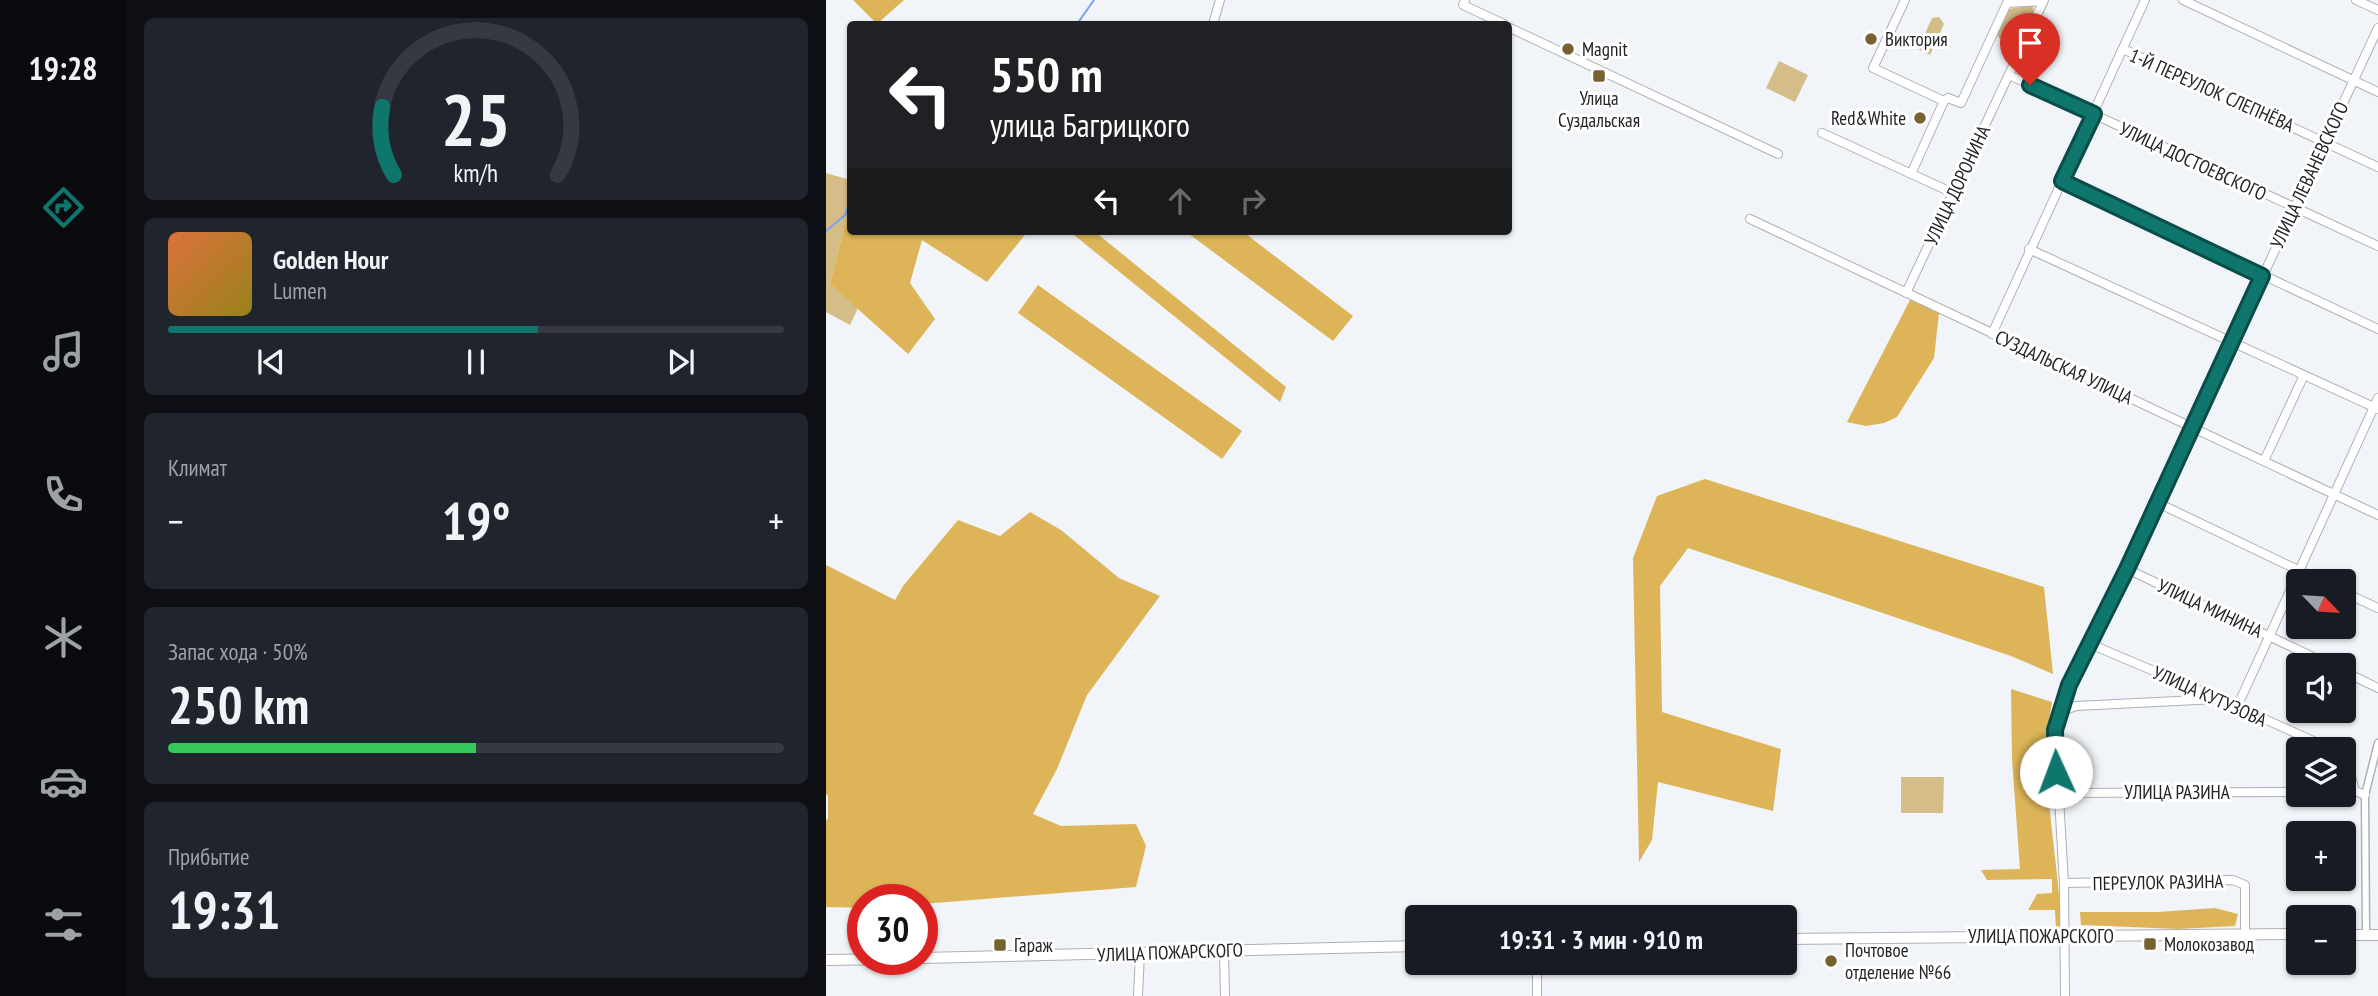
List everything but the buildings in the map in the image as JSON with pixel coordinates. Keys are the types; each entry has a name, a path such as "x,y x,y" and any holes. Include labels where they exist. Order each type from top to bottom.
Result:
{"street":[{"path":"1214,21 1220,0"},
{"path":"1465,0 1462,5 1496,21"},
{"path":"1905,0 1873,68 1944,101"},
{"path":"1992,334 2145,0"},
{"path":"2183,0 2378,92"},
{"path":"2356,0 2378,10"},
{"path":"1911,174 1944,101 1948,97 1961,103 2007,3 2044,1"},
{"name":"УЛИЦА ДОРОНИНА","path":"1906,293 2044,1"},
{"name":"УЛИЦА ЛЕВАНЕВСКОГО","path":"2066,996 2064,883 2055,730 2060,712 2069,685 2127,569 2378,28"},
{"path":"1512,29 1778,154"},
{"name":"1-Й ПЕРЕУЛОК СЛЕПНЁВА","path":"2123,49 2378,167"},
{"name":"УЛИЦА ДОСТОЕВСКОГО","path":"2009,75 2378,246"},
{"path":"1822,133 1953,193"},
{"path":"2062,181 2378,328"},
{"name":"СУЗДАЛЬСКАЯ УЛИЦА","path":"1750,219 2378,515"},
{"path":"2029,249 2231,343 2377,404 2301,569"},
{"path":"2264,461 2304,375"},
{"path":"2158,503 2296,569"},
{"name":"УЛИЦА МИНИНА","path":"2127,569 2305,653"},
{"path":"2356,598 2378,608"},
{"path":"2237,707 2286,601"},
{"name":"УЛИЦА КУТУЗОВА","path":"2090,644 2303,737"},
{"path":"2356,677 2378,688"},
{"path":"2060,712 2076,706 2220,699"},
{"path":"2366,935 2365,795 2378,743"},
{"path":"2356,791 2365,795"},
{"name":"УЛИЦА РАЗИНА","path":"2057,793 2286,792"},
{"name":"ПЕРЕУЛОК РАЗИНА","path":"2064,883 2233,880 2245,885 2245,934"},
{"name":"УЛИЦА ПОЖАРСКОГО","path":"1797,939 2286,934"},
{"path":"2356,935 2378,935"},
{"name":"УЛИЦА ПОЖАРСКОГО","path":"938,958 1405,946"},
{"path":"1224,951 1225,996"},
{"path":"1138,996 1140,953"},
{"path":"826,960 847,960"},
{"path":"1537,975 1537,996"}],"shaded area":[{"path":"853,0 904,0 880,21 874,21"},
{"path":"2033,5 2033,17 2029,27 2022,28 2017,35 2002,39 1998,37 2008,9"},
{"path":"1939,17 1944,24 1930,55 1918,49 1932,18"},
{"path":"1779,61 1808,75 1795,102 1766,88"},
{"path":"826,173 847,179 847,219 830,284 858,308 850,325 826,312"},
{"path":"847,219 847,235 1025,235 987,282 922,240 910,283 935,319 908,354 830,284"},
{"path":"1074,235 1099,235 1286,387 1280,402"},
{"path":"1190,235 1247,235 1353,316 1333,341"},
{"path":"1038,285 1242,431 1222,459 1018,313"},
{"path":"1911,298 1939,313 1934,358 1897,417 1884,423 1866,426 1847,422"},
{"path":"1705,479 2044,587 2053,674 2011,656 1688,548 1660,586 1662,712 1781,749 1773,811 1658,782 1652,840 1639,862 1633,558 1657,496"},
{"path":"1030,512 1061,530 1119,578 1160,596 1087,695 1057,769 1033,814 1061,826 1136,824 1146,846 1136,887 938,903 938,884 847,884 847,908 826,907 826,565 895,600 903,586 958,520 1000,536"},
{"path":"2011,689 2052,702 2047,758 2061,924 2056,930 2055,910 2028,910 2037,894 2052,893 2052,879 1987,880 1981,870 2020,869 2012,759"},
{"path":"1901,777 1944,777 1943,813 1901,813"},
{"path":"2215,908 2238,914 2235,926 2178,929 2081,925 2080,912 2158,912"}],"waterway":[{"path":"1079,21 1094,0"},
{"path":"826,231 845,215 847,210"}],"place":[{"name":"Виктория","path":"1871,39"},
{"name":"Magnit","path":"1568,49"},
{"name":"Улица Суздальская","path":"1599,76"},
{"name":"Red&White","path":"1920,118"},
{"name":"Молокозавод","path":"2150,944"},
{"name":"Гараж","path":"1000,945"},
{"name":"Почтовое отделение №66","path":"1831,961"}],"route":[{"path":"2030,85 2094,114 2062,181 2262,276 2127,569 2069,685 2055,730 2056,772"}]}
